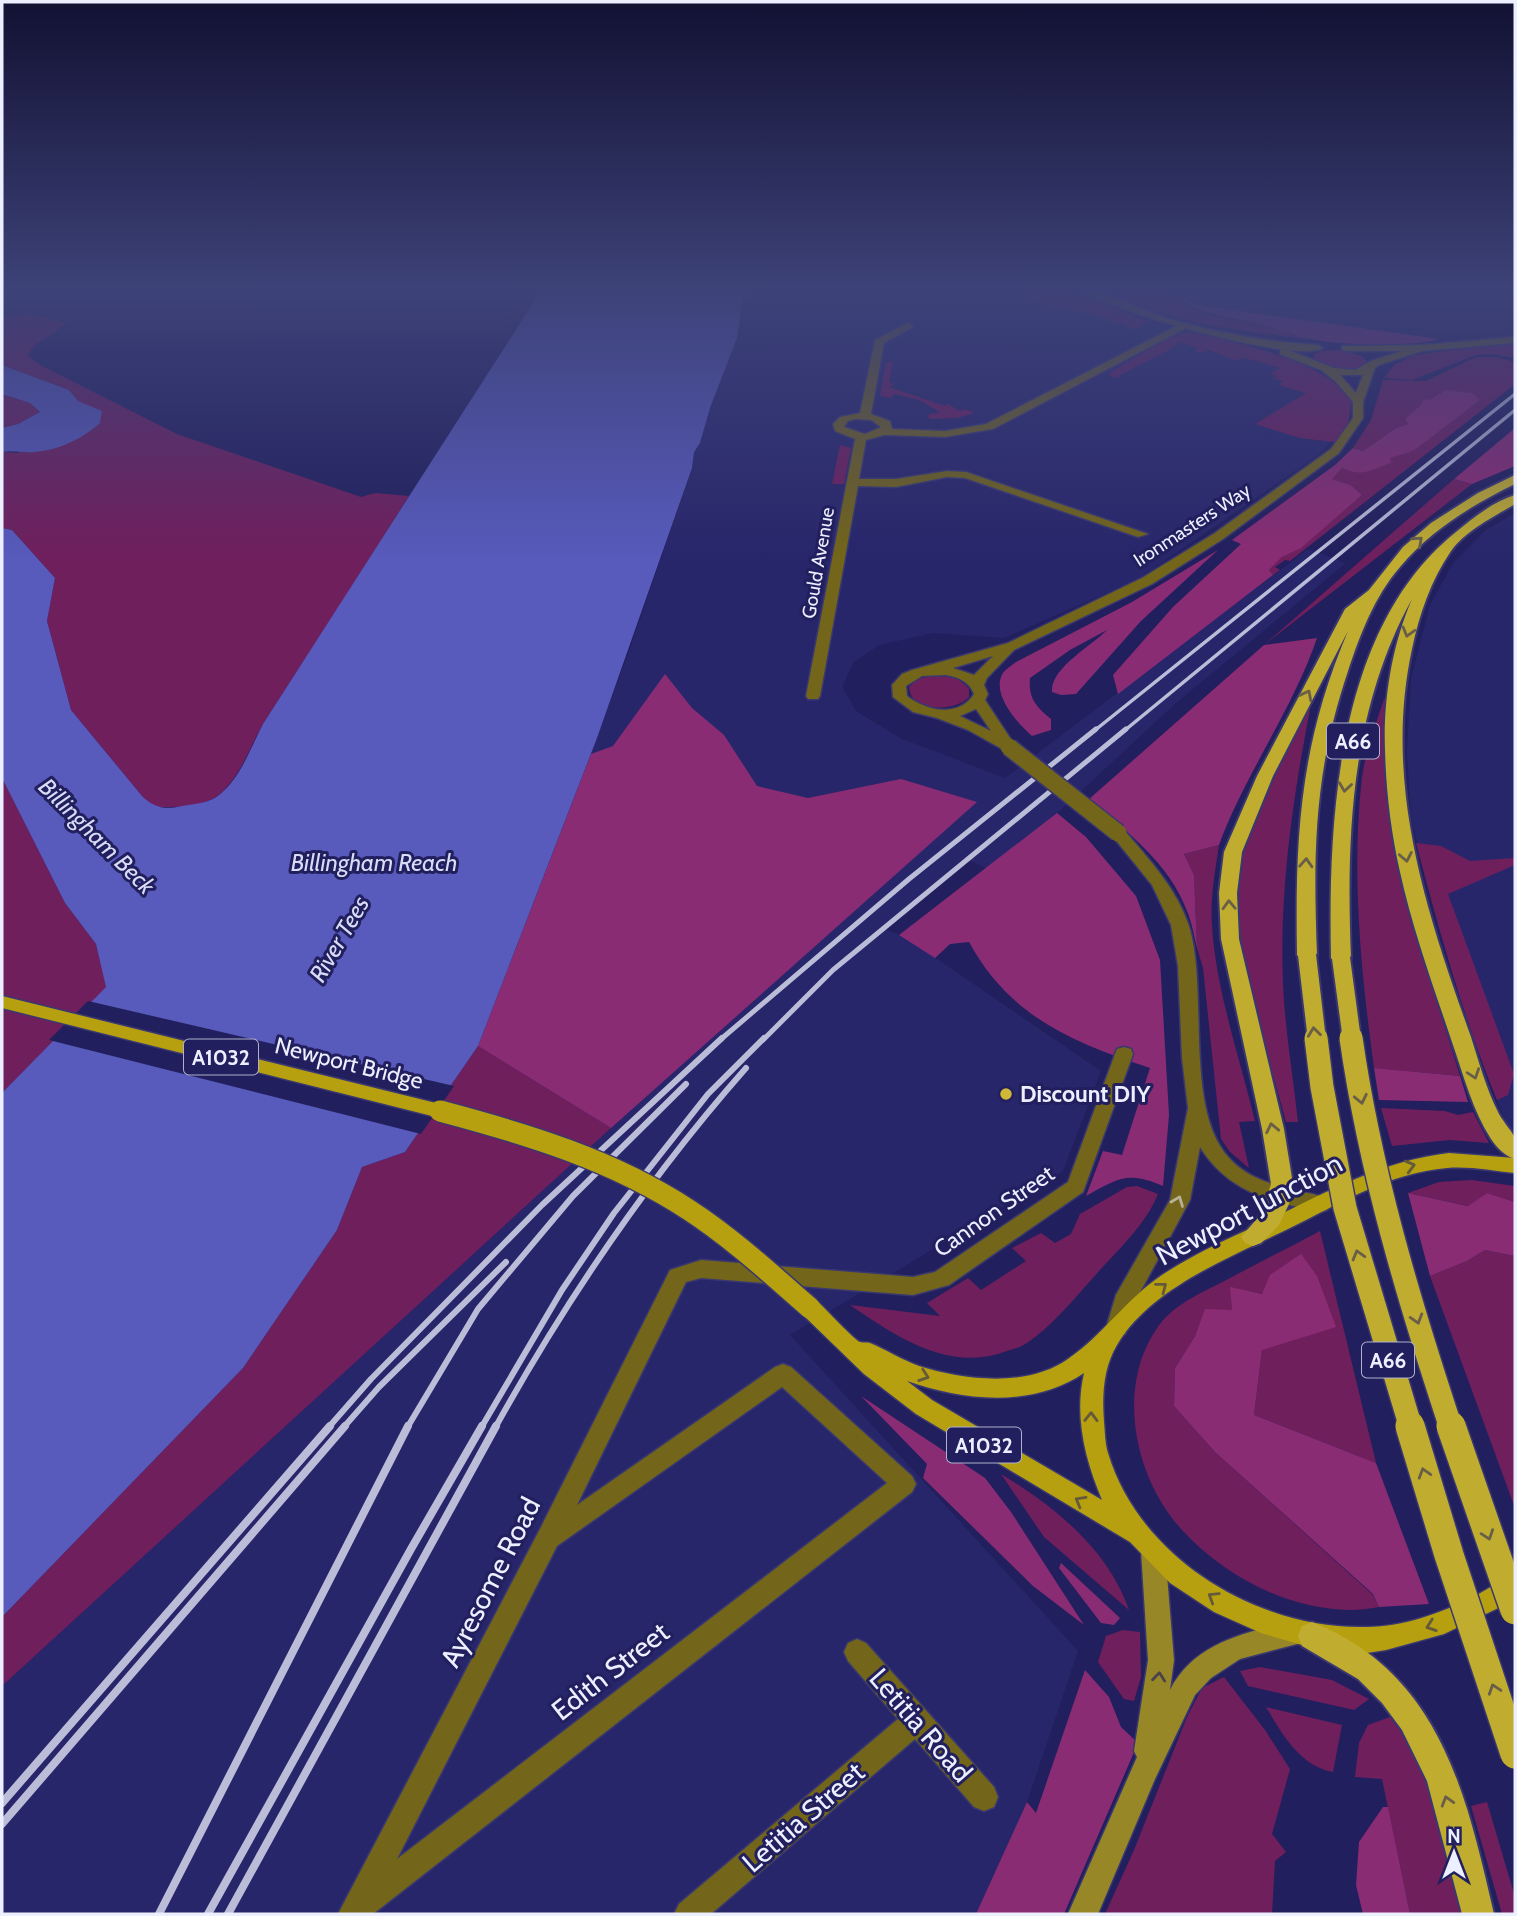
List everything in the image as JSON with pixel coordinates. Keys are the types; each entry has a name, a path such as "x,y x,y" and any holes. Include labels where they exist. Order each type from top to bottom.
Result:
{"highway":[{"name":"A66","path":"1515,479 1443,520 1409,549 1374,593 1350,640 1315,758 1309,804 1305,878 1307,955 1321,1087 1345,1208 1433,1503 1515,1754"},
{"name":"A66","path":"1515,499 1469,528 1446,548 1423,572 1399,609 1363,696 1344,790 1338,881 1342,958 1359,1093 1389,1225 1434,1373 1515,1610"},
{"path":"1446,548 1427,583 1410,624 1400,660 1393,713 1392,754 1398,811 1417,908 1486,1110 1500,1136 1515,1151"},
{"name":"A66","path":"1281,1195 1281,1171 1230,939 1228,893 1233,852 1265,776 1350,612 1374,593"},
{"path":"1253,1237 1271,1219 1281,1195"},
{"path":"1304,1634 1367,1668 1393,1692 1417,1723 1433,1756 1478,1914"}],"main road":[{"name":"Newport Bridge","path":"2,1002 529,1134 590,1156 670,1197 712,1227 841,1337"},
{"name":"Newport Junction","path":"1515,1167 1463,1160 1410,1164 1360,1184 1174,1278 1114,1331 1093,1376 1090,1425 1105,1480 1117,1504 1146,1543 1189,1582 1226,1605 1256,1619 1304,1634 1368,1640 1430,1628 1515,1587"},
{"name":"A1032","path":"841,1337 875,1357 938,1381 1003,1389 1038,1384 1072,1369 1114,1331"},
{"name":"A1032","path":"841,1337 872,1367 924,1407 1146,1543"},
{"path":"1145,1769 1161,1660 1146,1543"},
{"path":"1083,1914 1145,1769 1186,1686 1202,1669 1234,1648 1304,1634"}],"street":[{"path":"865,416 872,378"},
{"path":"1056,378 973,422 885,427 861,436 846,433 838,426 844,419 865,416 885,427 955,433 989,427 1082,378"},
{"path":"1338,378 1357,402"},
{"name":"Ironmasters Way","path":"1196,1102 1184,940 1168,893 1118,833 1009,747 973,726 940,713 914,708 904,701 899,693 899,685 906,678 1013,646 1147,581 1219,536 1335,451 1358,418 1357,402 1367,378"},
{"name":"Gould Avenue","path":"813,696 861,436"},
{"path":"852,482 896,482 941,475 966,475 1142,534"},
{"name":"Ironmasters Way","path":"977,685 989,668 1013,646"},
{"path":"930,670 960,674 977,685 981,694 978,701 964,710 940,713"},
{"name":"Ironmasters Way","path":"978,701 1009,747"},
{"name":"Cannon Street","path":"678,1276 701,1269 913,1286 941,1279 1076,1187 1124,1054"},
{"path":"1196,1102 1204,1133 1222,1163 1248,1182 1281,1195 1320,1204"},
{"path":"1114,1331 1127,1295 1180,1200 1187,1171 1196,1102"},
{"name":"Ayresome Road","path":"354,1912 548,1539 678,1276"},
{"name":"Edith Street","path":"354,1912 904,1484 783,1374 548,1539"},
{"name":"Letitia Road","path":"857,1652 984,1797"},
{"name":"Letitia Street","path":"689,1914 916,1720"}],"shaded area":[{"path":"38,378 67,378 177,434 361,497 375,493 409,496 265,721 235,777 221,793 207,802 189,806 154,807 71,710 47,621 55,578 12,530 2,528 2,452 18,453 78,401 69,390"},
{"path":"721,378 1304,378 1332,441 1317,456 1137,580 1004,638 933,633 879,645 854,662 842,687 856,711 900,738 1005,778 1308,549 1346,563 1176,703 1051,819 988,869 964,858 883,928 905,937 1101,1071 1063,1171 790,1335 1078,1651 1027,1802 976,1914 2,1914 2,1686 611,1128 478,1046 627,657"},
{"path":"883,378 890,378 889,382 894,384 889,387 945,406 948,404 960,411 964,409 975,413 957,418 930,419 927,415 940,412 919,400 895,394 891,398 880,396"},
{"path":"1274,378 1327,378 1352,400 1348,425 1335,442 1300,438 1255,424 1306,393 1278,385 1283,381"},
{"path":"1431,378 1515,378 1515,384 1290,561 1285,560 1275,567 1280,570 1273,575 1269,570 1282,557 1301,547 1362,495 1351,485 1331,479 1343,467 1413,451 1432,435 1439,395 1406,419 1408,424 1396,428 1363,451 1353,448 1371,420 1383,380 1426,381"},
{"path":"1446,390 1472,393 1480,400 1413,451 1390,458 1391,463 1368,472 1342,468 1332,479 1351,485 1362,495 1301,548 1282,557 1269,570 1273,575 1118,694 1113,675 1173,607 1241,544 1232,540 1335,465 1353,448 1363,451 1396,428 1408,424 1405,419 1423,400 1432,399"},
{"path":"2,394 30,403 40,412 18,424 2,428"},
{"path":"1515,428 1515,466 1472,484 1454,479"},
{"path":"840,445 851,448 844,484 832,484"},
{"path":"1454,479 1472,484 1264,645"},
{"path":"1515,513 1515,1134 1509,1129 1484,1068 1438,926 1411,818 1407,752 1411,679 1430,605 1453,563 1486,530"},
{"path":"1218,550 1141,621 1076,694 1061,695 1052,692 1053,683 1065,666 1107,630 1070,650 1030,678 1032,697 1051,719 1051,730 1032,736 1007,708 1000,690 1000,681 1003,673 1016,662 1132,602"},
{"path":"1317,638 1295,691 1242,793 1219,845 1184,854 1194,875 1197,948 1187,911 1158,863 1088,800 1264,645"},
{"path":"665,674 692,708 724,735 757,786 808,798 901,779 977,802 611,1128 478,1046 591,754 613,746"},
{"path":"930,675 961,681 969,689 969,697 963,702 945,707 925,706 917,702 911,696 909,687 916,680"},
{"path":"1313,694 1289,838 1283,911 1284,1001 1298,1122 1286,1122 1239,950 1235,920 1236,890 1249,832 1260,803"},
{"path":"1384,699 1387,700 1385,749 1388,797 1395,844 1417,938 1460,1076 1374,1068 1359,923 1357,850 1362,777"},
{"path":"2,778 65,903 96,944 107,987 2,1093"},
{"path":"1057,813 1086,837 1136,896 1160,960 1169,1115 1163,1186 1140,1179 1123,1179 1086,1196 1103,1151 1122,1155 1150,1068 1069,1036 1024,1008 985,968 969,942 950,944 935,958 899,935"},
{"path":"1416,843 1441,846 1470,861 1515,858 1515,865 1448,894 1514,1074 1508,1095 1497,1100 1462,1005"},
{"path":"1219,845 1212,895 1214,950 1223,999 1255,1121 1239,1122 1249,1168 1230,1152 1221,1139 1203,968 1197,948 1194,875 1184,854"},
{"path":"478,1046 611,1128 2,1686 2,1617 243,1368 337,1230 362,1167 405,1152"},
{"path":"1374,1068 1460,1076 1468,1102 1379,1100"},
{"path":"1381,1108 1445,1111 1458,1115 1473,1112 1489,1143 1450,1140 1392,1146"},
{"path":"1472,1180 1515,1186 1515,1202 1487,1193 1469,1206 1408,1193 1439,1182"},
{"path":"1137,1186 1158,1194 1145,1218 1061,1313 1045,1329 1020,1347 986,1357 944,1355 886,1329 850,1305 940,1316 927,1303 968,1278 981,1290 1026,1261 1012,1248 1041,1233 1055,1243 1071,1234 1080,1214 1127,1187"},
{"path":"1408,1193 1468,1206 1487,1193 1515,1202 1515,1256 1485,1250 1467,1261 1430,1276"},
{"path":"1320,1231 1376,1463 1254,1415 1262,1350 1263,1294 1231,1288 1232,1310 1205,1310 1195,1336 1175,1368 1174,1406 1215,1452 1373,1595 1379,1607 1352,1610 1299,1603 1247,1581 1224,1566 1183,1531 1166,1510 1142,1459 1136,1431 1134,1403 1137,1375 1146,1348 1167,1316 1192,1298"},
{"path":"1485,1250 1515,1256 1515,1508 1430,1276 1467,1261"},
{"path":"1301,1254 1317,1276 1336,1327 1262,1350 1254,1415 1376,1463 1429,1604 1379,1607 1373,1594 1215,1452 1174,1406 1175,1368 1195,1336 1205,1309 1232,1310 1230,1287 1262,1294 1270,1275"},
{"path":"861,1396 985,1478 1011,1512 1084,1625 1033,1586 923,1478 927,1464"},
{"path":"1001,1474 1040,1500 1077,1531 1108,1568 1129,1610 1044,1537"},
{"path":"1061,1563 1120,1618 1114,1625 1101,1623 1059,1568"},
{"path":"1123,1630 1140,1632 1141,1677 1134,1701 1124,1699 1098,1662 1106,1636"},
{"path":"1260,1667 1332,1680 1369,1699 1354,1710 1248,1686 1240,1671"},
{"path":"1085,1670 1109,1697 1121,1727 1138,1743 1064,1914 976,1914 1027,1802 1036,1813"},
{"path":"1224,1677 1265,1730 1290,1769 1272,1834 1286,1852 1275,1861 1272,1914 1105,1914 1134,1850 1187,1717 1202,1688"},
{"path":"1266,1707 1342,1725 1333,1772 1321,1769 1302,1756 1286,1738"},
{"path":"1390,1717 1419,1756 1463,1914 1410,1914 1382,1779 1355,1777 1359,1743 1368,1725"},
{"path":"1487,1802 1515,1897 1515,1914 1502,1914 1471,1806"},
{"path":"1383,1807 1388,1807 1410,1914 1363,1914 1356,1885 1359,1842"}],"water":[{"path":"2,378 38,378 69,390 78,401 102,411 100,423 78,439 53,449 2,452 2,428 18,424 40,412 30,403 2,394"},
{"path":"485,378 721,378 597,738 478,1046 405,1152 362,1167 337,1230 243,1368 2,1617 2,1093 106,987 96,944 65,903 2,778 2,528 12,530 55,578 47,621 71,710 142,796 151,803 170,808 197,804 219,795 239,772 263,724"}],"pier":[{"path":"88,1001 454,1086 421,1134 49,1040"}],"railway":[{"path":"1094,731 1515,394"},
{"path":"1124,731 1515,410"},
{"path":"720,1040 909,879 1096,729"},
{"path":"763,1040 833,970 1126,729"},
{"path":"328,1428 371,1379 542,1205 722,1038"},
{"path":"481,1428 562,1290 614,1213 708,1094 764,1038"},
{"path":"495,1428 551,1333 611,1241 676,1153 746,1068"},
{"path":"407,1428 478,1309 573,1196 686,1084"},
{"path":"343,1428 379,1387 506,1262"},
{"path":"2,1803 330,1426"},
{"path":"2,1824 345,1426"},
{"path":"159,1914 408,1426"},
{"path":"208,1914 482,1426"},
{"path":"228,1914 496,1426"}],"place":[{"name":"Discount DIY","path":"1006,1094"}],"water label":[{"name":"Billingham Beck","path":"97,836"},
{"name":"Billingham Reach","path":"374,862"},
{"name":"River Tees","path":"339,939"}]}
